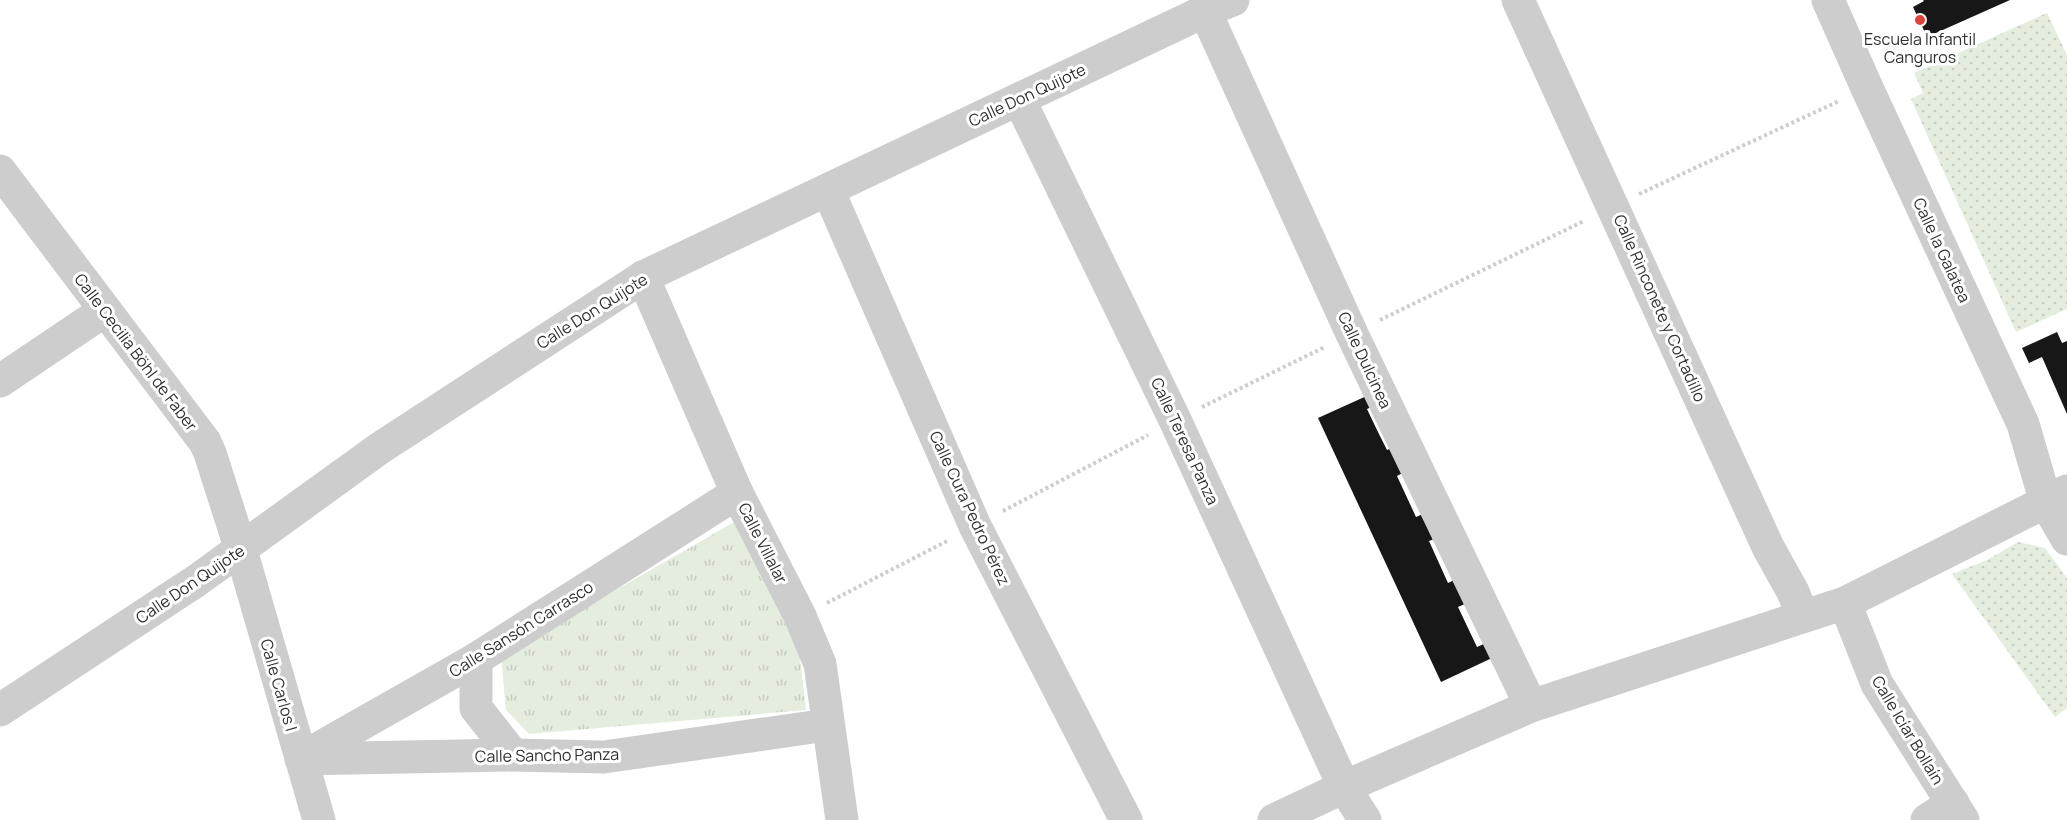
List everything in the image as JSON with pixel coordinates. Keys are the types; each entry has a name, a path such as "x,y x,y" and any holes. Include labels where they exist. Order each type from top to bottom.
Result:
{"street":[{"name":"Calle Rinconete y Cortadillo","path":"1518,0 1768,547 1793,592 1803,616"},
{"name":"Calle la Galatea","path":"1828,0 2056,497 2067,539"},
{"name":"Calle Don Quijote","path":"0,710 241,550 380,448 643,278 1219,6"},
{"name":"Calle Dulcinea","path":"1219,6 1352,334 1531,706"},
{"name":"Calle Teresa Panza","path":"1019,99 1176,420 1344,787 1365,820"},
{"name":"Calle Cecilia Böhl de Faber","path":"0,171 205,442 241,550"},
{"name":"Calle Cura Pedro Pérez","path":"828,190 975,526 1126,820"},
{"name":"Calle Villalar","path":"643,278 737,493 800,616 820,664 842,820"},
{"path":"0,381 104,311"},
{"name":"Calle Sansón Carrasco","path":"301,759 476,659 737,493"},
{"path":"1274,820 1531,706 1845,603 2056,497"},
{"name":"Calle Carlos I","path":"241,550 319,820"},
{"name":"Calle Icíar Bollaín","path":"1845,603 1877,684 1948,814"},
{"path":"476,659 476,708 513,755"},
{"name":"Calle Sancho Panza","path":"301,759 513,755 604,757 827,724"}],"green space":[{"path":"2047,13 2067,55 2067,309 2016,332 1911,99 1923,93 1914,73"},
{"path":"736,521 798,641 806,710 529,734 506,710 501,656"},
{"path":"2018,542 2045,548 2067,578 2067,708 2055,717 1952,574 1987,560"}],"building":[{"path":"1923,0 2010,0 1927,37 1913,7"},
{"path":"2057,332 2062,343 2067,341 2067,414 2042,357 2029,363 2022,348"},
{"path":"1371,394 1376,405 1367,409 1387,450 1394,447 1406,471 1397,476 1416,517 1425,513 1437,538 1429,541 1448,583 1456,579 1467,603 1458,607 1477,647 1486,643 1492,658 1441,682 1318,418"}],"place":[{"name":"Escuela Infantil Canguros","path":"1920,20"}]}
